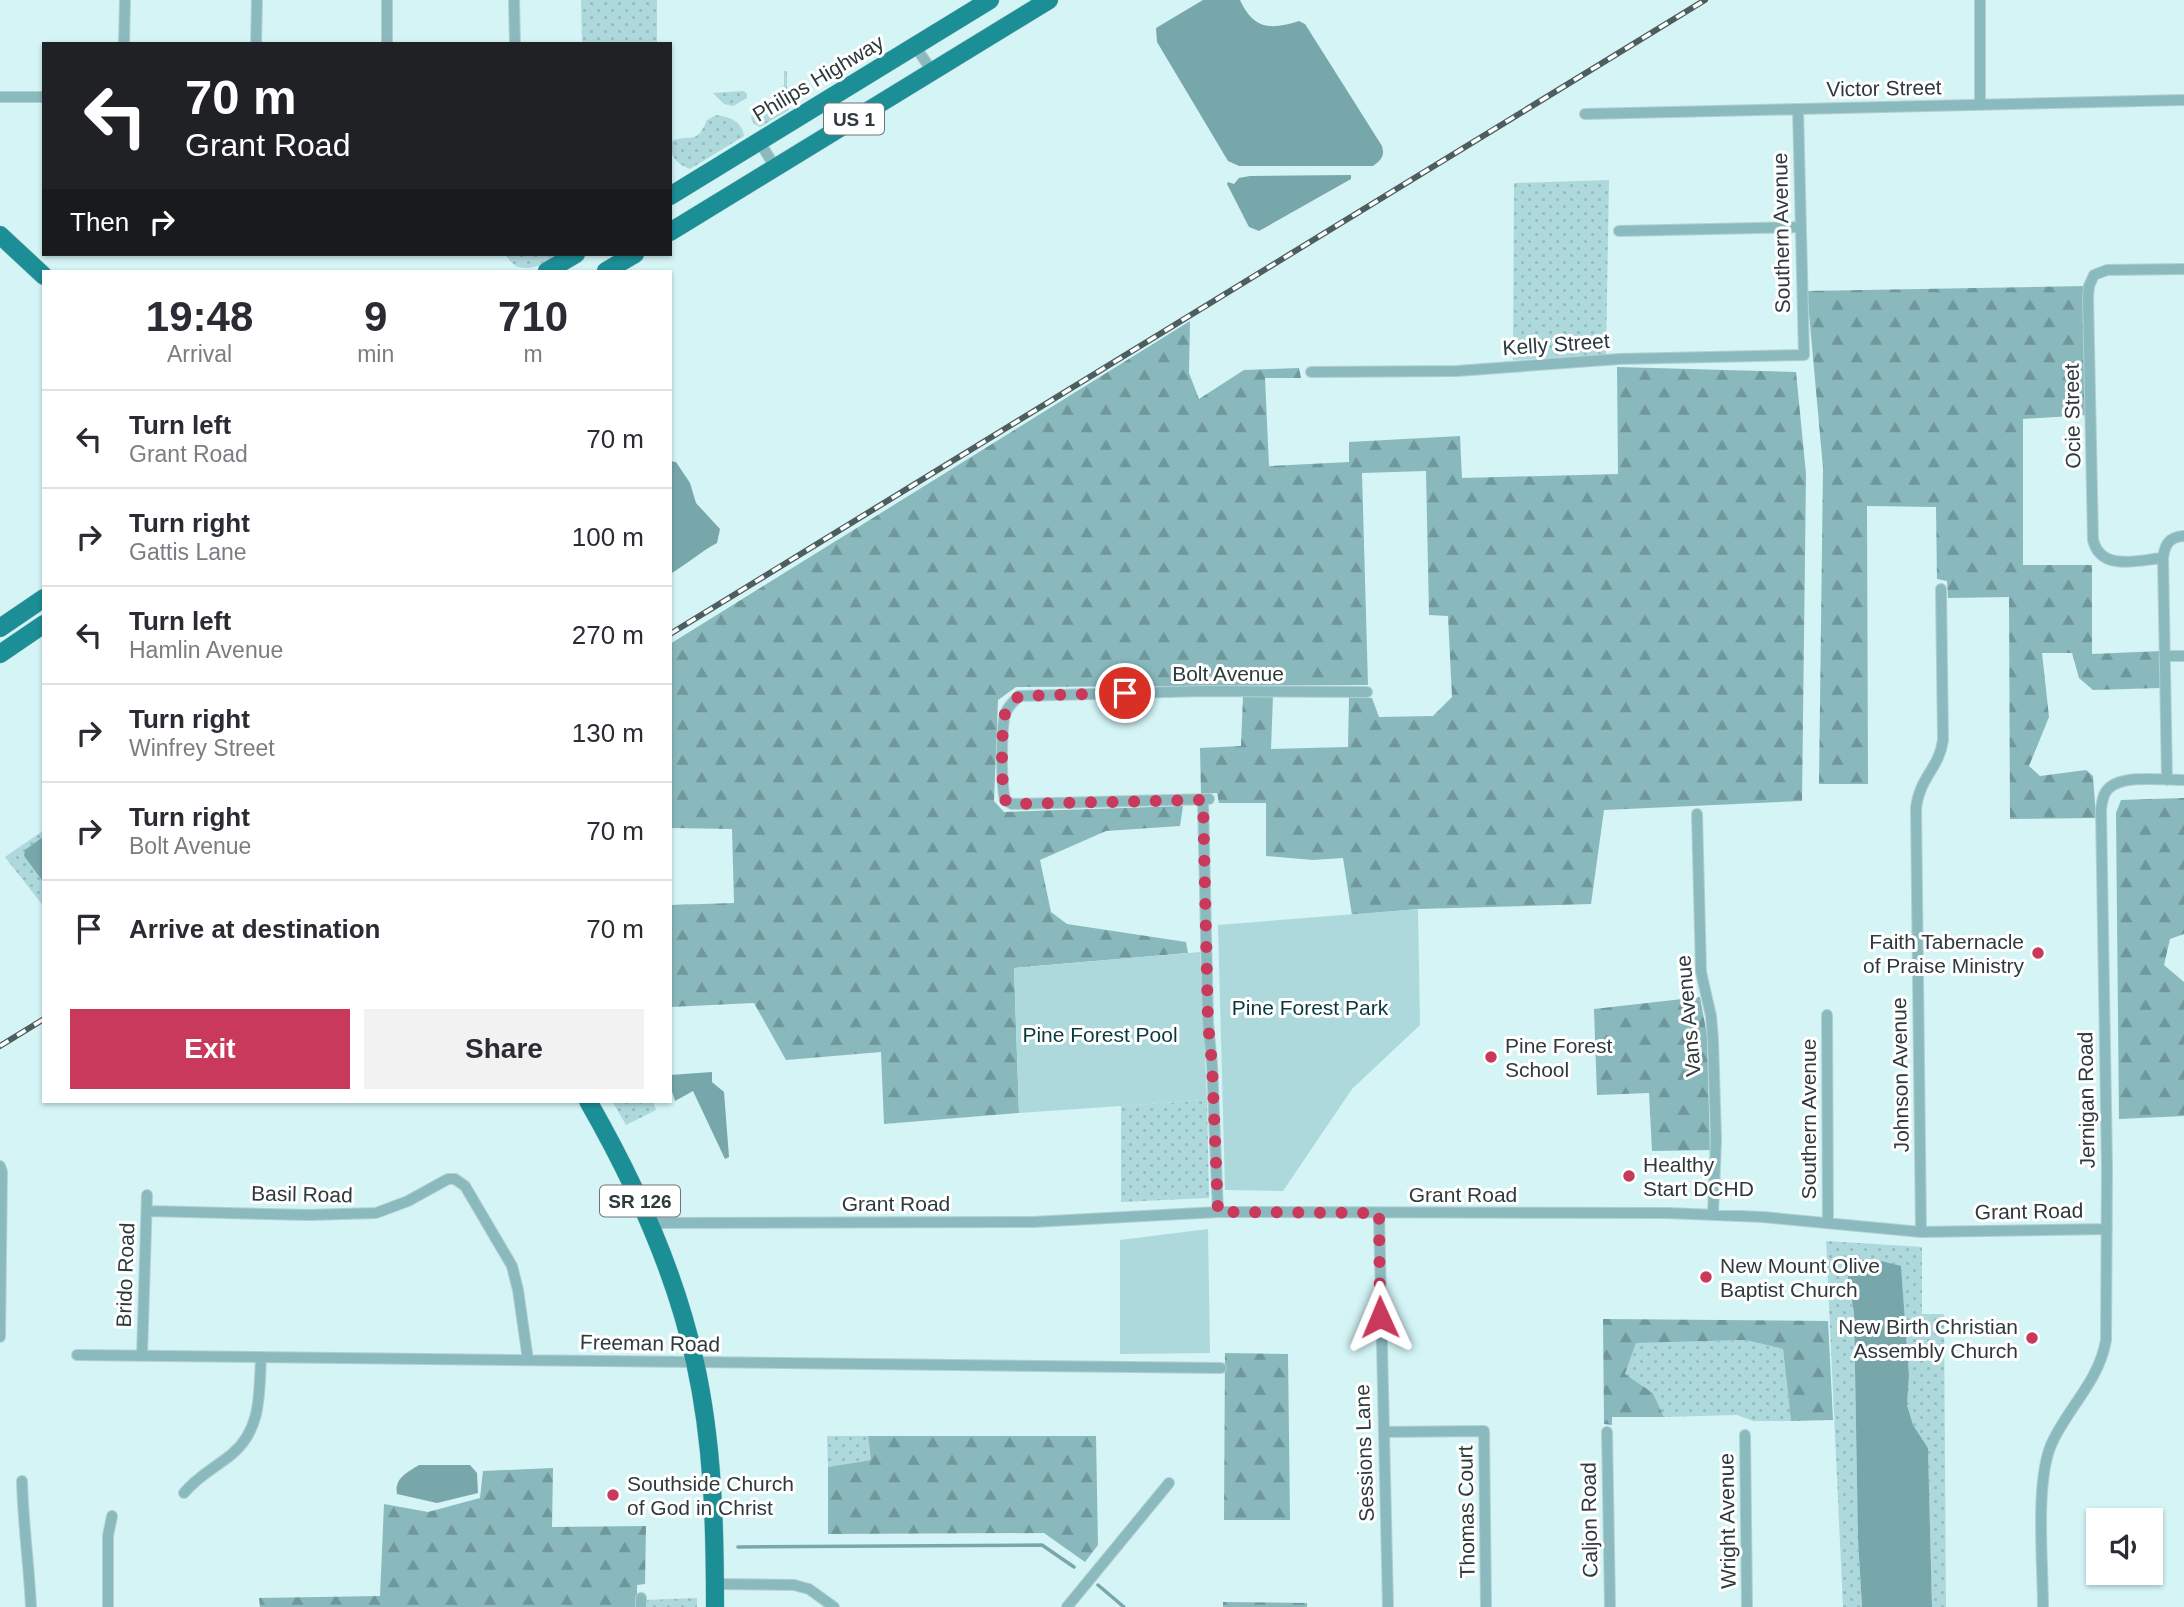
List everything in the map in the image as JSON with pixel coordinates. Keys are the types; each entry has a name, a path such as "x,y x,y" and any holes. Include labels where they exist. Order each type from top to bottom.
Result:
{"main road":[{"name":"Philips Highway","path":"672,195 990,0"},
{"name":"US 1","path":"672,231 1049,0"},
{"path":"0,235 42,274"},
{"path":"549,270 573,256"},
{"path":"608,270 632,256"},
{"path":"0,628 42,599"},
{"path":"0,654 42,625"},
{"name":"SR 126","path":"589,1103 620,1157 650,1223 683,1315 695,1363 713,1482 715,1607"}],"street":[{"path":"124,42 125,0"},
{"path":"256,42 257,0"},
{"path":"387,0 387,42"},
{"path":"514,0 515,42"},
{"path":"1980,0 1980,105"},
{"path":"915,46 932,71"},
{"path":"0,97 42,97"},
{"name":"Victor Street","path":"1586,114 2184,100"},
{"name":"Southern Avenue","path":"1798,109 1804,355"},
{"path":"759,141 775,167"},
{"path":"1619,231 1800,227"},
{"name":"Ocie Street","path":"2163,558 2115,561 2100,556 2093,540 2088,296 2094,275 2107,271 2184,268"},
{"name":"Kelly Street","path":"1311,372 1457,371 1619,359 1804,355"},
{"path":"2184,536 2166,544 2163,558 2167,780 2184,780"},
{"name":"Johnson Avenue","path":"1921,1232 1916,808 1918,792 1938,760 1943,740 1941,589"},
{"path":"2165,656 2184,656"},
{"name":"Bolt Avenue","path":"1218,1212 1208,1023 1206,800 1012,804 1005,800 1002,787 1005,716 1009,705 1019,696 1205,691 1367,692"},
{"name":"Jernigan Road","path":"2043,1607 2042,1514 2045,1464 2052,1444 2096,1374 2103,1356 2107,1322 2101,809 2109,788 2119,782 2132,779 2167,780"},
{"name":"Vans Avenue","path":"1697,814 1701,972 1711,1016 1713,1040 1716,1140 1713,1214"},
{"name":"Southern Avenue","path":"1827,1015 1828,1223"},
{"path":"0,1166 0,1337"},
{"name":"Basil Road","path":"146,1211 309,1215 376,1213 408,1201 448,1179 455,1179 465,1186 512,1266 528,1360"},
{"name":"Brido Road","path":"142,1356 146,1195"},
{"name":"Grant Road","path":"650,1223 1033,1222 1218,1212 1713,1214 1921,1232 2107,1229"},
{"name":"Sessions Lane","path":"1379,1213 1388,1607"},
{"name":"Freeman Road","path":"77,1355 1221,1368"},
{"path":"184,1493 195,1480 232,1454 249,1437 256,1415 261,1357"},
{"name":"Thomas Court","path":"1384,1432 1484,1431 1486,1607"},
{"name":"Caljon Road","path":"1607,1432 1610,1607"},
{"name":"Wright Avenue","path":"1745,1435 1747,1607"},
{"path":"22,1481 31,1607"},
{"path":"1067,1607 1170,1483"},
{"path":"108,1607 108,1536 112,1517"},
{"path":"715,1584 794,1585 809,1589 834,1607"}],"green space":[{"path":"581,0 657,0 657,42 582,42"},
{"path":"784,71 787,71 787,95 784,98 789,110 760,127 754,124 751,118 753,110 757,107 762,113 780,102 776,94 784,85"},
{"path":"744,91 747,98 733,106 724,104 713,93"},
{"path":"716,115 726,117 741,127 744,136 690,169 681,165 672,153 672,141 696,136 707,120"},
{"path":"1609,180 1606,355 1513,360 1514,183"},
{"path":"507,256 558,256 531,267 523,268 511,262"},
{"path":"2085,286 2087,415 2023,419 2023,565 2092,565 2092,654 2161,651 2161,688 2093,690 2079,678 2072,653 2042,653 2049,717 2029,766 2040,776 2086,770 2093,776 2096,818 2010,819 2009,597 1948,598 1947,581 1937,579 1936,507 1867,506 1868,784 1819,784 1823,468 1807,291"},
{"path":"1190,321 1189,373 1199,399 1244,370 1299,368 1301,378 1265,378 1269,466 1349,462 1349,442 1460,436 1462,478 1618,474 1617,367 1796,372 1806,474 1802,801 1604,810 1591,904 1418,909 1352,915 1343,858 1313,860 1266,856 1266,803 1219,803 1217,793 1201,794 1200,748 1241,746 1243,696 1273,695 1271,749 1348,747 1349,696 1372,698 1379,717 1433,716 1452,697 1448,616 1429,615 1426,471 1362,473 1368,685 1016,687 998,700 994,801 1004,812 1183,806 1180,826 1106,831 1040,860 1051,912 1067,924 1186,942 1188,953 1014,968 1019,1113 884,1124 881,1052 786,1060 754,1003 672,1007 672,905 734,903 732,829 672,828 672,643"},
{"path":"2184,798 2184,934 2170,939 2164,965 2184,982 2184,1116 2119,1119 2116,813 2121,800"},
{"path":"42,831 42,838 26,850 24,856 42,880 42,904 5,857"},
{"name":"Pine Forest Park","path":"1418,909 1420,1025 1352,1089 1283,1191 1225,1190 1218,925"},
{"name":"Pine Forest Pool","path":"1200,952 1207,1100 1019,1113 1014,968"},
{"path":"1700,997 1707,1035 1710,1150 1652,1151 1649,1093 1597,1095 1594,1009"},
{"path":"1207,1100 1209,1198 1121,1202 1121,1106"},
{"path":"613,1103 654,1103 656,1110 626,1125"},
{"path":"1208,1229 1210,1353 1120,1354 1120,1240"},
{"path":"1826,1241 1922,1247 1922,1314 1944,1314 1946,1607 1932,1607 1928,1448 1913,1425 1907,1405 1909,1375 1901,1266 1849,1286 1854,1313 1858,1539 1862,1607 1843,1607"},
{"path":"1603,1319 1828,1321 1833,1420 1791,1421 1783,1349 1746,1340 1636,1343 1625,1374 1653,1393 1664,1417 1612,1417 1612,1425 1604,1424"},
{"path":"1746,1340 1783,1349 1791,1421 1753,1421 1737,1415 1664,1417 1653,1393 1625,1374 1636,1343"},
{"path":"1225,1353 1288,1354 1290,1520 1224,1520"},
{"path":"827,1436 868,1436 871,1460 828,1467"},
{"path":"868,1436 1096,1436 1098,1545 1085,1562 1044,1533 828,1534 828,1467 871,1460"},
{"path":"553,1468 552,1527 646,1526 645,1584 637,1585 637,1607 260,1607 259,1598 380,1596 384,1504 428,1512 480,1498 483,1471"},
{"path":"697,1598 697,1607 645,1607 645,1600"},
{"path":"1223,1602 1307,1603 1307,1607 1223,1607"}],"shaded area":[{"path":"1203,0 1240,0 1251,17 1264,25 1280,26 1299,21 1305,24 1382,146 1383,155 1380,160 1373,166 1239,166 1228,161 1157,42 1156,28"},
{"path":"1351,175 1351,179 1259,231 1249,227 1227,184 1234,184 1239,178 1250,176"},
{"path":"672,461 676,462 690,483 696,503 720,529 717,543 672,573"},
{"path":"42,837 42,880 24,856 25,850"},
{"path":"712,1072 712,1082 724,1092 729,1157 725,1159 693,1091 675,1101 672,1075"},
{"path":"1852,1259 1881,1261 1901,1266 1909,1375 1907,1405 1913,1425 1928,1448 1932,1607 1862,1607 1858,1539 1854,1313 1846,1265"},
{"path":"419,1465 470,1465 477,1473 478,1493 437,1503 397,1494 400,1480"}],"waterway":[{"path":"738,1547 1042,1545 1074,1567"},
{"path":"1098,1585 1124,1607"}],"railway":[{"path":"672,633 1705,0"},
{"path":"0,1046 42,1020"}],"place":[{"name":"Faith Tabernacle of Praise Ministry","path":"2038,953"},
{"name":"Pine Forest School","path":"1491,1057"},
{"name":"Healthy Start DCHD","path":"1629,1176"},
{"name":"New Mount Olive Baptist Church","path":"1706,1277"},
{"name":"New Birth Christian Assembly Church","path":"2032,1338"},
{"name":"Southside Church of God in Christ","path":"613,1495"}],"route":[{"path":"1125,693 1019,696 1009,705 1005,716 1002,787 1005,800 1012,804 1203,800 1208,1023 1218,1212 1379,1213 1380,1317"}]}
